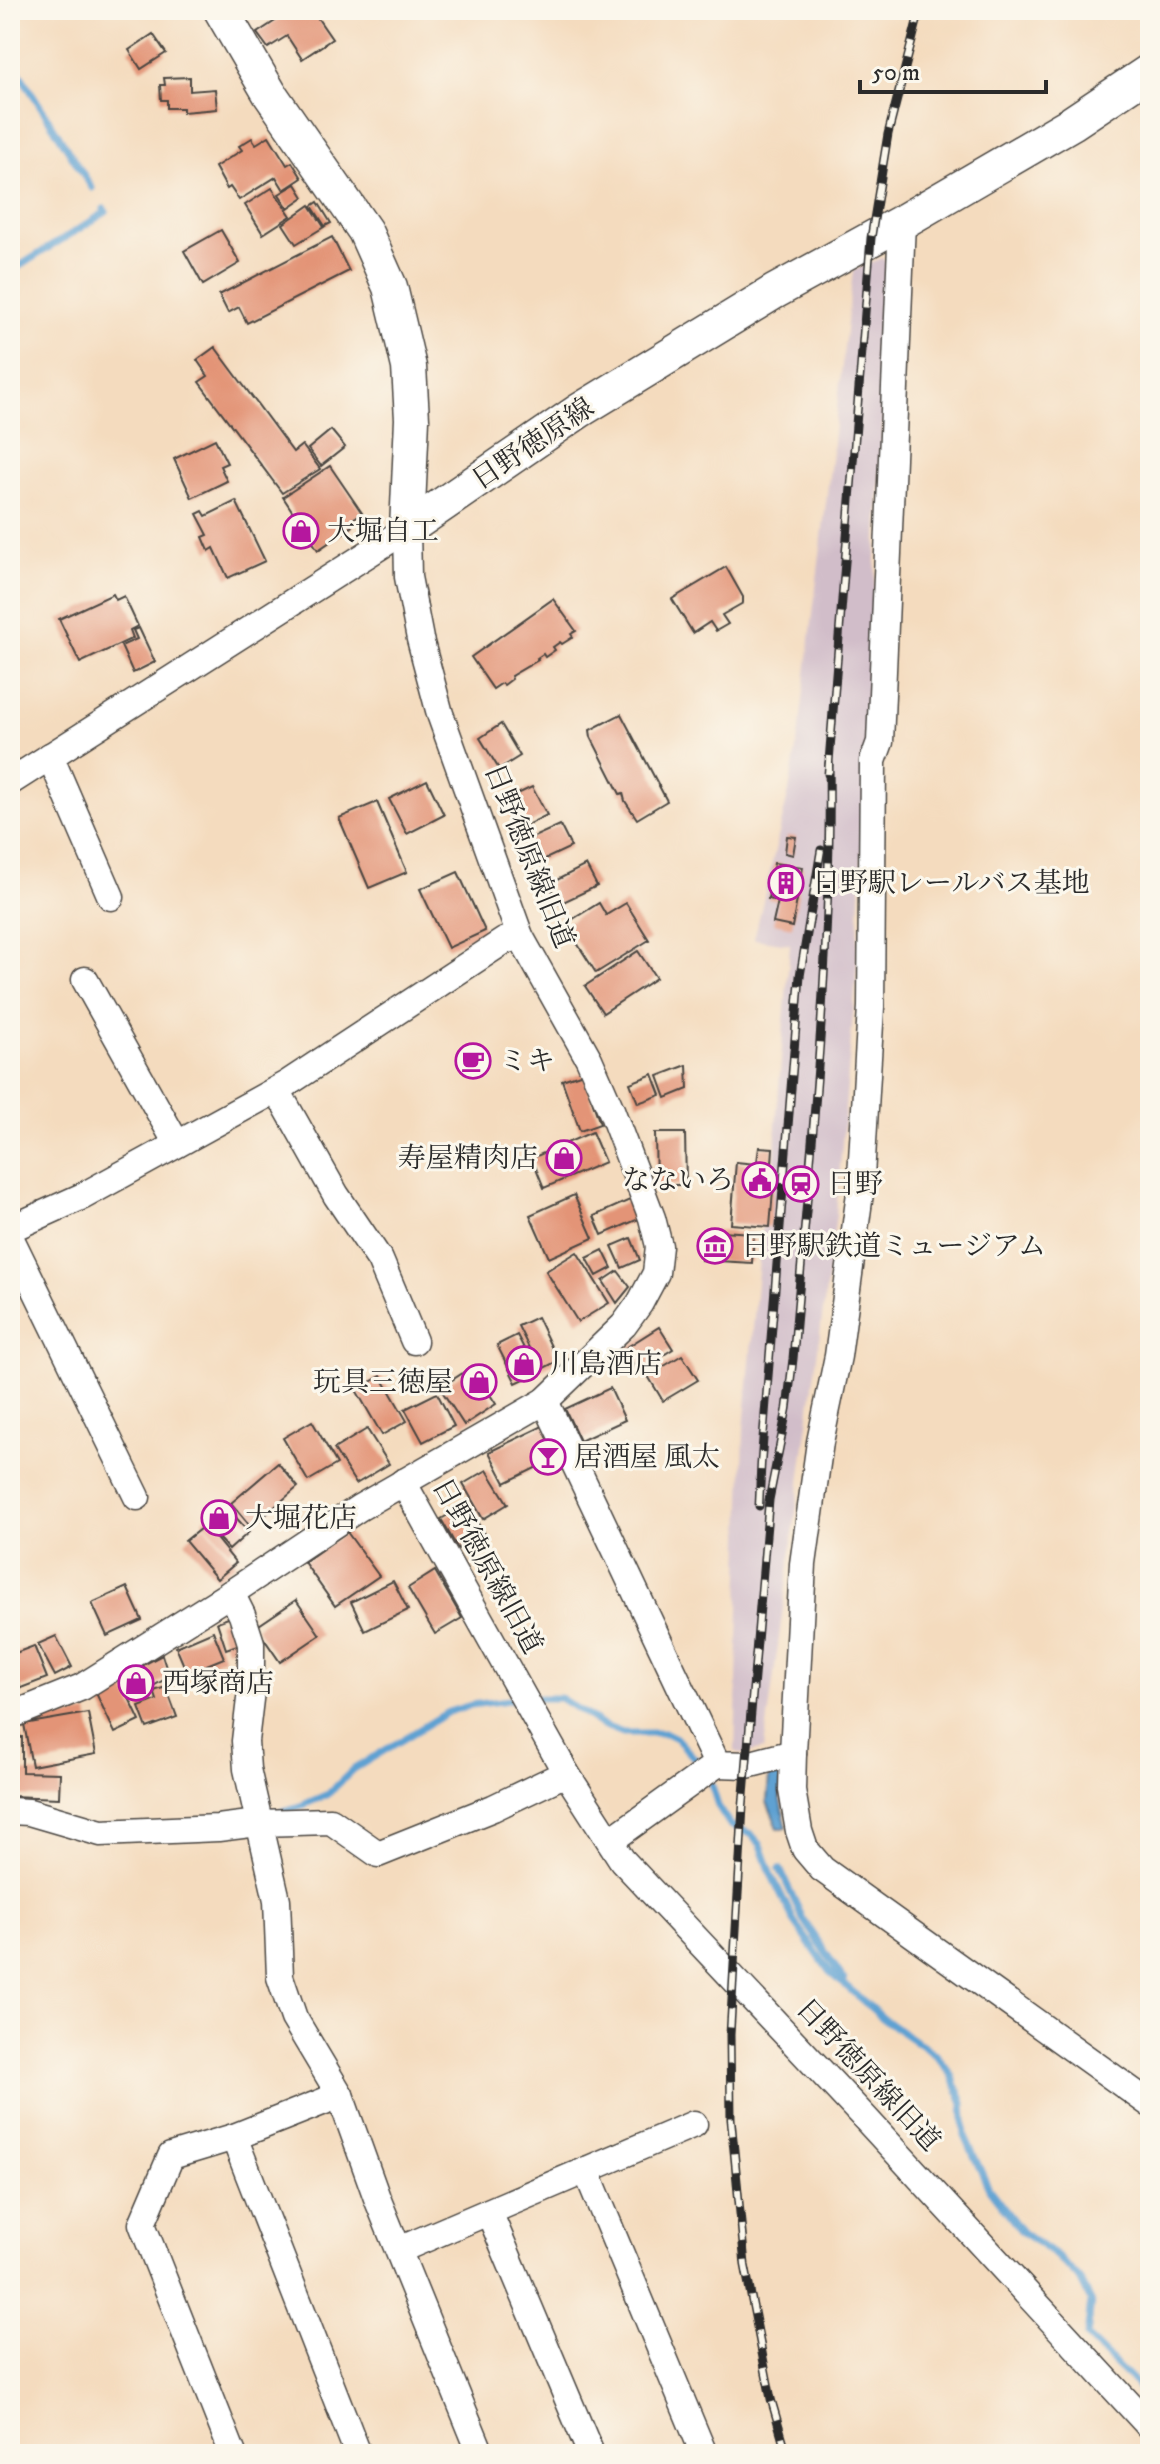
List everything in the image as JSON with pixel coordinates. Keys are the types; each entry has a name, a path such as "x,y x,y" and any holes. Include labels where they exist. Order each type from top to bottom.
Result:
{"main road":[{"path":"221,10 270,94 365,231 390,287 409,367 412,419 407,529"},
{"name":"日野徳原線","path":"407,529 579,411 774,292 1072,123 1150,71"}],"street":[{"path":"902,222 880,742 873,761 871,1007 860,1193 838,1356 820,1442 803,1564 792,1790 805,1849 822,1869 1150,2104"},
{"path":"10,782 407,529"},
{"name":"日野徳原線旧道","path":"407,529 408,577 420,639 440,714 520,936 589,1059 652,1218 659,1246 656,1273 624,1325 545,1401 403,1482 566,1773 622,1860 1150,2427"},
{"path":"50,756 111,897"},
{"path":"10,1229 83,1196 277,1090 504,941 520,936"},
{"path":"85,980 177,1144"},
{"path":"277,1090 336,1195 380,1260 414,1341"},
{"path":"10,1237 137,1497"},
{"path":"545,1401 717,1764"},
{"path":"10,1716 82,1687 403,1482"},
{"path":"231,1593 251,1643 251,1691 245,1741 247,1769 277,1900 280,1977 294,2018 340,2095 481,2454"},
{"path":"610,1841 717,1764 747,1765 793,1753"},
{"path":"10,1811 29,1812 101,1833 331,1821 378,1854 493,1808 566,1773"},
{"path":"233,2454 142,2224 171,2156 234,2137 340,2095"},
{"path":"399,2250 694,2124"},
{"path":"234,2137 358,2454"},
{"path":"586,2170 704,2454"},
{"path":"489,2212 591,2454"}],"shaded area":[{"path":"882,258 890,265 856,980 836,1215 764,1749 742,1754 735,1751 744,1429 762,1227 731,1224 736,1162 775,1165 790,944 754,939 789,791 800,725 853,271"}],"water":[{"path":"770,1764 782,1765 780,1800 787,1828 778,1828 767,1802"}],"building":[{"path":"292,10 312,10 332,39 302,59 287,36 268,48 257,33"},
{"path":"153,34 166,53 141,69 129,50"},
{"path":"190,77 190,91 215,89 217,109 183,112 183,108 167,108 167,100 161,100 160,85 165,85 164,78"},
{"path":"269,136 287,165 292,162 302,178 284,190 276,177 239,200 230,187 227,189 215,167 242,150 239,146 252,138 256,144"},
{"path":"296,184 304,197 288,208 279,194"},
{"path":"272,188 291,216 263,234 245,205"},
{"path":"318,202 331,223 325,226 312,206"},
{"path":"310,205 324,227 296,244 283,224"},
{"path":"221,230 240,263 203,285 184,251"},
{"path":"332,237 349,271 247,323 239,307 228,313 219,295"},
{"path":"215,347 293,452 302,445 320,469 282,493 199,382 208,376 197,360"},
{"path":"331,430 345,447 321,466 308,449"},
{"path":"215,439 227,463 220,466 227,481 192,498 174,459"},
{"path":"330,466 362,513 348,522 352,527 318,550 283,497"},
{"path":"236,501 265,561 228,578 214,548 209,551 203,537 208,535 197,514 203,511 206,516"},
{"path":"726,567 743,597 743,603 722,615 728,624 716,631 710,622 693,633 672,599"},
{"path":"113,594 116,600 124,596 138,626 130,630 133,638 80,663 59,619"},
{"path":"553,599 576,631 571,634 573,637 562,644 560,642 553,647 555,650 545,657 543,654 511,676 512,679 504,685 502,683 493,689 471,657"},
{"path":"139,628 155,662 133,673 121,646 137,639 133,630"},
{"path":"621,714 667,801 637,819 623,793 620,794 591,737 590,730"},
{"path":"501,724 520,756 499,769 480,738"},
{"path":"427,780 444,815 407,834 389,799"},
{"path":"532,787 547,815 517,830 503,801"},
{"path":"377,802 407,872 369,888 339,818"},
{"path":"560,825 571,847 537,863 527,840"},
{"path":"787,836 796,837 793,855 785,853"},
{"name":"日野駅レールバス基地","path":"774,863 803,867 792,927 773,923 778,901 768,899"},
{"path":"586,865 597,886 559,904 549,884"},
{"path":"458,872 485,931 448,948 420,889"},
{"path":"599,903 606,915 626,903 649,940 596,973 565,924"},
{"path":"638,951 656,978 603,1013 585,986"},
{"path":"687,1065 688,1089 666,1098 658,1076"},
{"path":"583,1073 600,1124 580,1131 562,1080"},
{"path":"653,1074 661,1095 638,1103 630,1083"},
{"path":"592,1132 605,1162 544,1188 532,1158"},
{"path":"655,1133 685,1133 686,1185 656,1185"},
{"path":"759,1147 773,1148 772,1163 757,1162"},
{"path":"736,1162 775,1166 770,1227 731,1224"},
{"path":"574,1195 593,1238 549,1258 530,1215"},
{"path":"632,1199 641,1218 602,1235 594,1216"},
{"path":"703,1230 754,1233 752,1263 701,1260"},
{"path":"631,1238 640,1260 622,1268 612,1246"},
{"path":"603,1250 612,1268 597,1276 587,1258"},
{"path":"577,1252 609,1303 578,1322 546,1271"},
{"path":"618,1271 630,1287 617,1303 603,1281"},
{"path":"537,1317 558,1361 540,1370 518,1326"},
{"path":"659,1327 673,1349 638,1371 624,1349"},
{"path":"517,1335 537,1373 516,1383 497,1345"},
{"path":"682,1355 698,1380 663,1401 648,1376"},
{"path":"472,1367 496,1404 464,1425 440,1388"},
{"path":"381,1376 407,1421 382,1435 356,1390"},
{"path":"610,1388 625,1420 580,1441 565,1409"},
{"path":"437,1393 454,1426 423,1442 405,1409"},
{"path":"312,1421 337,1464 308,1481 283,1438"},
{"path":"551,1422 566,1453 505,1483 489,1452"},
{"path":"367,1429 389,1464 356,1484 334,1449"},
{"path":"278,1463 298,1487 251,1527 231,1503"},
{"path":"487,1470 508,1504 483,1519 463,1484"},
{"path":"222,1502 249,1532 229,1550 202,1520"},
{"path":"467,1504 484,1534 458,1549 441,1519"},
{"path":"205,1525 236,1563 217,1579 185,1541"},
{"path":"347,1532 379,1576 335,1606 304,1562"},
{"path":"435,1571 462,1618 435,1634 408,1588"},
{"path":"393,1581 408,1610 365,1631 351,1602"},
{"path":"127,1587 142,1620 107,1636 92,1603"},
{"path":"296,1600 320,1635 280,1662 256,1627"},
{"path":"231,1617 240,1644 226,1649 217,1622"},
{"path":"213,1631 224,1658 187,1673 176,1647"},
{"path":"56,1636 72,1667 55,1676 38,1644"},
{"path":"34,1646 47,1678 21,1688 10,1655"},
{"path":"162,1655 169,1677 153,1686 143,1665"},
{"path":"138,1668 150,1692 136,1699 124,1675"},
{"path":"120,1679 140,1721 115,1733 95,1691"},
{"path":"166,1687 177,1717 147,1728 139,1707 157,1700 154,1691"},
{"path":"88,1713 96,1754 32,1766 24,1724"},
{"path":"10,1736 22,1737 22,1772 60,1773 59,1798 10,1796"}],"waterway":[{"path":"10,58 92,188"},
{"path":"10,272 106,212 104,209"},
{"path":"539,1698 560,1698 602,1725 623,1733 666,1733 676,1738 699,1763"},
{"path":"280,1812 328,1794 354,1769 448,1712 471,1705 509,1700"},
{"path":"710,1780 718,1806 730,1825 751,1834 761,1845 794,1921 829,1971 885,2020 937,2056 952,2075 963,2103 965,2136 989,2189 1022,2232 1056,2256 1080,2279 1091,2301 1087,2337 1150,2398"},
{"path":"780,1869 803,1919 844,1980"}],"railway":[{"path":"828,774 871,238 888,134 920,10"},
{"path":"787,2454 771,2399 745,2265 731,2119 730,2035 743,1806 769,1500 787,1409 793,1359 818,1061 827,912 829,763"},
{"path":"759,1506 800,976 821,850"}],"place":[{"name":"大堀自工","path":"301,531"},
{"name":"日野駅レールバス基地","path":"786,883"},
{"name":"ミキ","path":"473,1061"},
{"name":"寿屋精肉店","path":"564,1158"},
{"name":"なないろ","path":"760,1180"},
{"name":"日野","path":"801,1184"},
{"name":"日野駅鉄道ミュージアム","path":"715,1246"},
{"name":"川島酒店","path":"524,1364"},
{"name":"玩具三徳屋","path":"479,1382"},
{"name":"居酒屋 風太","path":"548,1457"},
{"name":"大堀花店","path":"219,1518"},
{"name":"西塚商店","path":"136,1683"}]}
